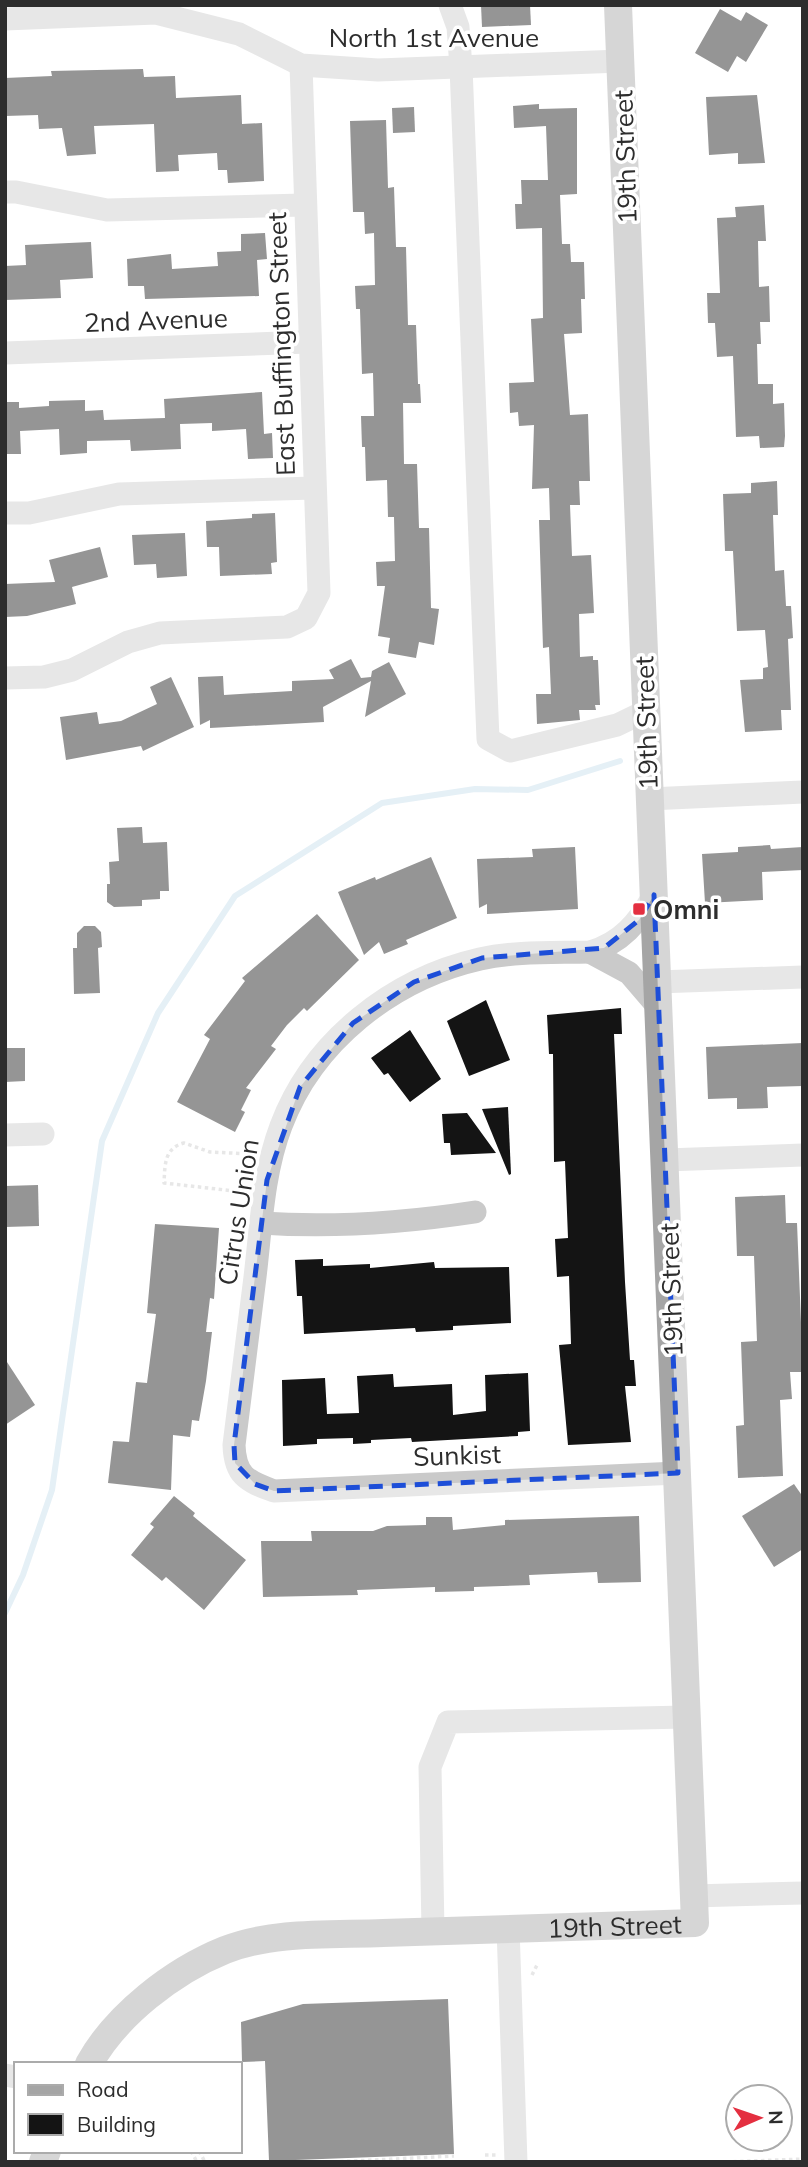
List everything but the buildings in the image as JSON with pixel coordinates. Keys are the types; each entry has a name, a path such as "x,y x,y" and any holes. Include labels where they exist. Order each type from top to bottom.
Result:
{"main road":[{"name":"19th Street","path":"90,2062 101,2043 148,1997 199,1963 226,1950 270,1940 508,1928 695,1923 618,5"}],"street":[{"path":"450,5 458,27 461,67 488,739 510,751 617,725 646,710"},
{"name":"North 1st Avenue","path":"5,19 156,13 239,34 300,65 378,70 621,61"},
{"name":"East Buffington Street","path":"5,678 44,677 72,670 128,642 160,633 287,627 306,618 319,593 300,65"},
{"path":"5,192 107,211 304,205"},
{"name":"2nd Avenue","path":"5,353 308,342"},
{"path":"5,513 29,513 119,494 314,488"},
{"path":"649,799 803,792"},
{"name":"Citrus Union","path":"242,1475 235,1462 234,1445 267,1180 281,1126 324,1051 353,1023 404,987 448,967 482,958 513,954 590,952 604,948 639,920 654,895"},
{"name":"Citrus Union","path":"590,952 629,973 658,995"},
{"path":"658,995 803,977"},
{"path":"5,1135 43,1134"},
{"path":"666,1160 803,1155"},
{"path":"261,1223 356,1226 475,1212"},
{"name":"Sunkist","path":"242,1475 255,1484 274,1491 678,1473"},
{"path":"433,1931 430,1767 449,1722 685,1717"},
{"path":"694,1896 803,1893"},
{"path":"506,2158 508,1928"}],"path":[{"path":"245,1192 164,1183 166,1161 172,1148 184,1143 210,1152 252,1154"},
{"path":"485,2155 506,2158"},
{"path":"333,2162 454,2157"},
{"path":"726,2162 803,2159"}],"highlighted area":[{"path":"654,895 678,1473 274,1491 255,1484 235,1463 234,1445 267,1180 300,1087 353,1023 414,982 482,958 604,948 639,920"}],"waterway":[{"path":"5,1613 23,1575 52,1490 102,1141 158,1013 235,896 382,803 475,789 528,790 620,761"}],"place":[{"name":"Omni","path":"639,909"}]}
